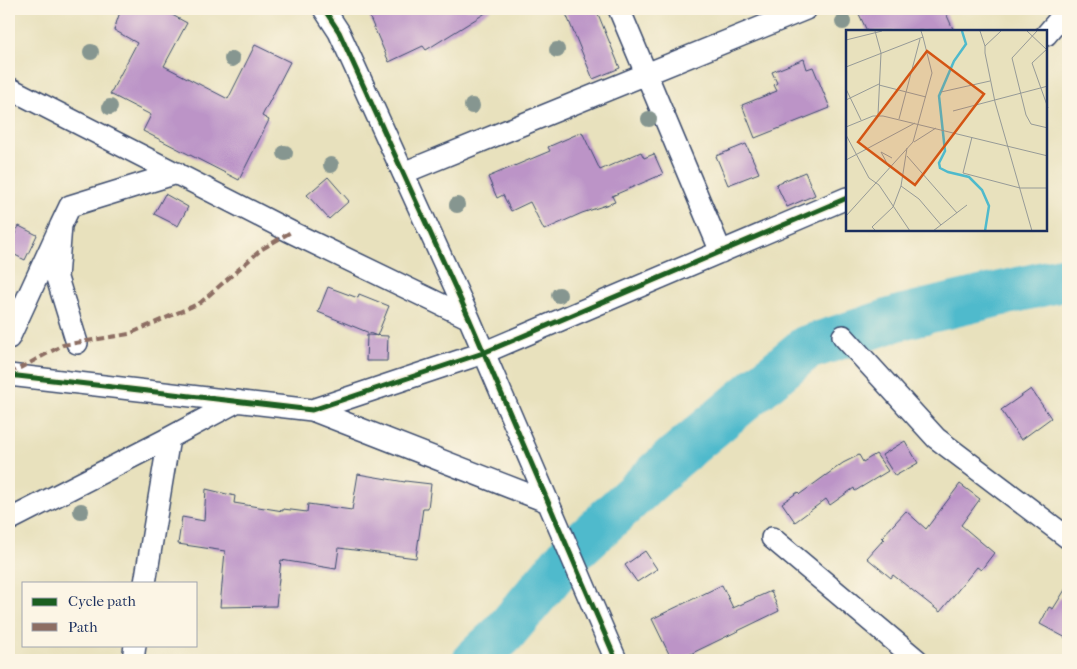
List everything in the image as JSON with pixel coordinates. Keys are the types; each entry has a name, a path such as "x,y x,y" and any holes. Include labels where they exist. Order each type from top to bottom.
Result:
{"street":[{"path":"324,9 339,32 469,318 616,660"},
{"path":"620,9 721,252"},
{"path":"403,173 806,9"},
{"path":"1047,34 1068,9"},
{"path":"9,88 291,232 469,318"},
{"path":"9,338 70,206 177,173"},
{"path":"312,410 483,353 846,198"},
{"path":"61,225 57,278 77,343"},
{"path":"843,336 936,438 1068,538"},
{"path":"9,375 312,410 548,502"},
{"path":"9,520 238,402"},
{"path":"145,582 169,438"},
{"path":"772,538 917,660"},
{"path":"133,660 135,646"}],"building":[{"path":"121,9 161,9 187,23 164,66 228,99 255,45 290,62 262,116 269,120 239,180 143,131 151,115 110,94 137,43 114,30"},
{"path":"366,9 492,9 426,50 423,46 389,62"},
{"path":"564,9 596,9 620,68 593,79"},
{"path":"870,9 944,9 954,30 867,30 859,14"},
{"path":"804,59 807,69 813,67 830,108 755,138 742,105 777,91 774,85 777,83 772,72"},
{"path":"582,132 600,170 641,152 644,158 654,154 663,174 612,196 615,202 582,213 544,230 530,202 511,211 503,195 497,198 488,177 550,151 548,147"},
{"path":"746,144 759,173 728,185 716,156"},
{"path":"805,172 815,195 787,207 776,184"},
{"path":"328,177 349,201 329,219 307,195"},
{"path":"165,194 188,207 178,226 154,214"},
{"path":"19,226 37,235 25,260 9,252 9,245"},
{"path":"328,287 358,298 359,294 389,306 377,336 318,312"},
{"path":"367,335 388,336 387,361 366,361"},
{"path":"1031,389 1051,418 1021,440 1001,410"},
{"path":"905,441 918,463 895,476 882,455"},
{"path":"876,454 888,471 855,491 854,488 830,505 826,499 795,522 782,503 798,492 800,494 843,463 859,455 863,462"},
{"path":"358,474 405,482 431,484 428,508 423,508 416,558 339,548 336,569 281,560 276,606 220,607 225,551 178,544 182,517 204,521 206,489 235,496 234,503 283,511 283,509 307,512 308,504 352,510"},
{"path":"960,484 980,499 961,525 994,553 981,570 977,567 940,612 893,575 891,578 867,558 884,539 882,537 906,511 926,529"},
{"path":"645,551 657,569 637,582 625,565"},
{"path":"722,585 733,608 771,591 779,611 678,660 672,660 652,619"},
{"path":"1068,585 1068,639 1040,624 1049,607 1053,609"}],"waterway":[{"path":"475,660 503,634 570,554 673,459 806,348 902,317 1068,278"}],"marked path":[{"path":"9,374 63,345 129,334 200,303 262,249 291,232"}],"cycle path":[{"path":"324,9 339,32 469,318 616,660"},
{"path":"9,375 312,410 483,353 846,198"}]}
